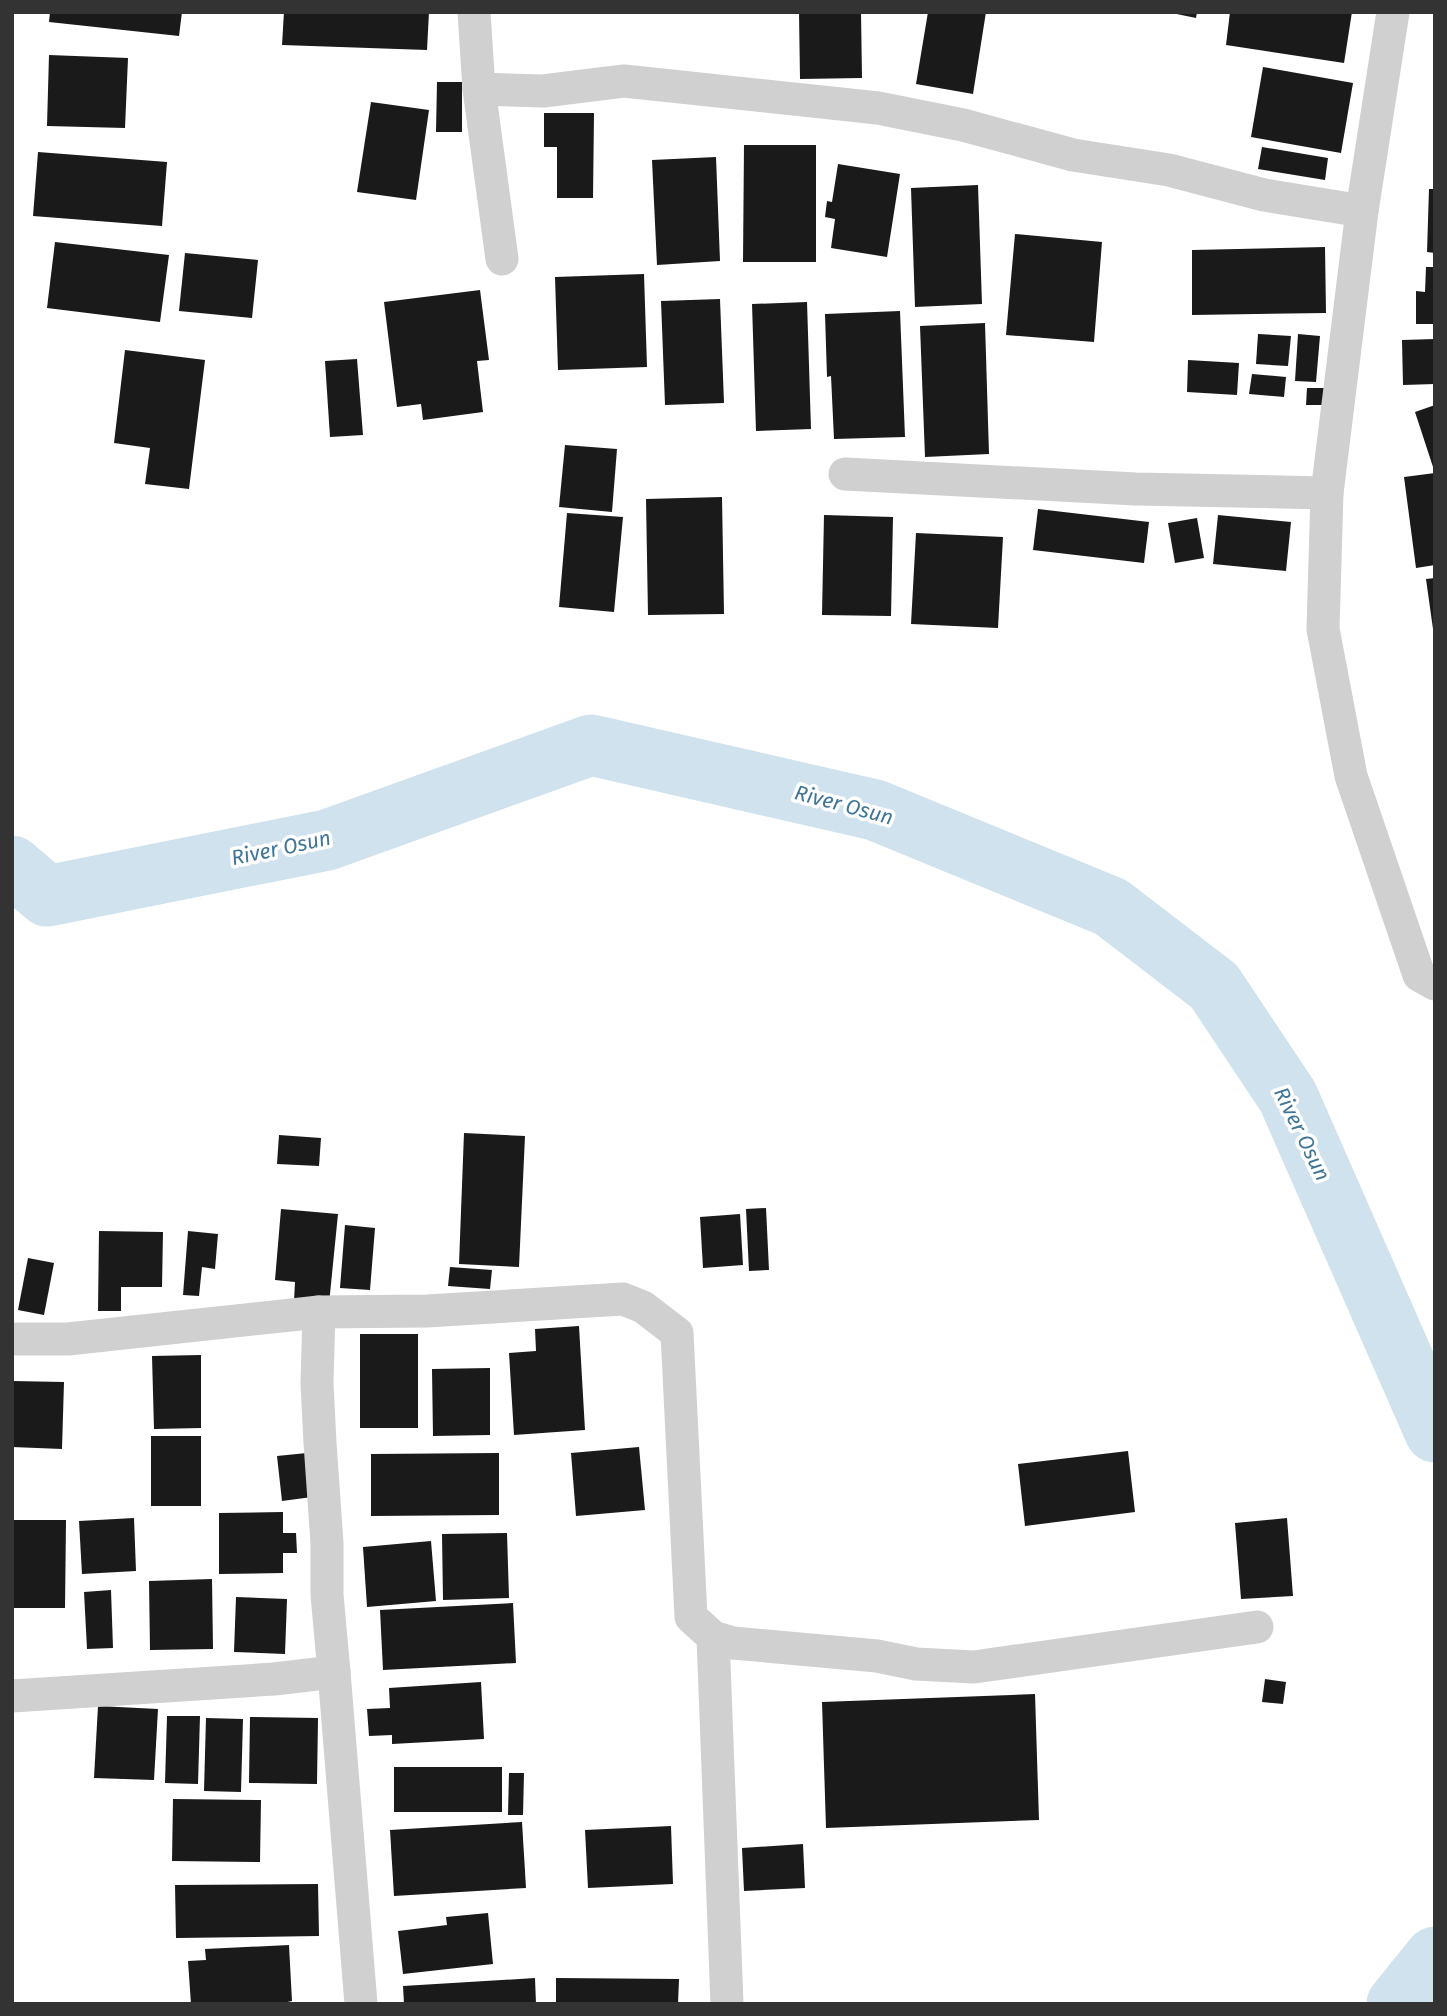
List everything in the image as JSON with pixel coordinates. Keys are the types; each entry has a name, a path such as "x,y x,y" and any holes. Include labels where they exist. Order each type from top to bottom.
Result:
{"street":[{"path":"474,12 479,89 502,259"},
{"path":"1393,12 1362,211 1327,493 1322,629 1350,776 1419,975 1435,984"},
{"path":"479,89 543,91 624,81 878,108 963,125 1073,155 1168,170 1264,195 1362,211"},
{"path":"845,474 1136,489 1327,493"},
{"path":"12,1339 68,1339 319,1312 427,1311 623,1299 643,1307 677,1333 691,1617 713,1637 733,1643 877,1656 916,1664 974,1667 1257,1626"},
{"path":"319,1312 318,1407 327,1544 327,1595 361,2004"},
{"path":"713,1637 727,2004"},
{"path":"12,1696 261,1680 334,1672"}],"building":[{"path":"50,12 182,12 179,36 49,22"},
{"path":"284,12 429,12 427,50 282,45"},
{"path":"799,12 861,12 862,78 800,79"},
{"path":"928,12 986,12 973,94 916,84"},
{"path":"1167,12 1197,12 1196,18"},
{"path":"1230,12 1352,12 1344,63 1226,45"},
{"path":"49,55 128,58 125,128 47,126"},
{"path":"1263,67 1353,83 1341,153 1251,137"},
{"path":"437,82 462,82 462,132 436,132"},
{"path":"371,102 429,110 416,200 357,192"},
{"path":"544,113 594,113 593,198 557,198 557,147 544,147"},
{"path":"744,145 816,145 816,262 743,262"},
{"path":"1262,147 1328,158 1325,180 1258,169"},
{"path":"38,152 167,162 162,226 33,216"},
{"path":"716,157 720,261 657,265 652,160"},
{"path":"838,164 900,174 887,257 831,248 835,219 825,217 827,201 832,202"},
{"path":"978,185 982,304 915,307 911,188"},
{"path":"1429,189 1435,189 1435,253 1427,252"},
{"path":"1015,234 1102,242 1094,342 1006,335"},
{"path":"55,242 169,255 160,322 47,308"},
{"path":"1325,247 1326,313 1192,315 1192,250"},
{"path":"185,253 258,260 252,318 179,311"},
{"path":"1426,267 1435,267 1435,324 1416,324 1416,291 1425,292"},
{"path":"644,274 647,367 558,370 555,277"},
{"path":"480,290 489,360 477,361 483,412 423,420 421,404 397,407 384,302"},
{"path":"720,299 724,403 665,405 661,301"},
{"path":"807,302 811,429 756,431 752,304"},
{"path":"900,311 905,437 834,439 831,376 827,377 825,314"},
{"path":"985,323 989,454 925,457 920,326"},
{"path":"1258,334 1291,336 1288,366 1256,364"},
{"path":"1298,334 1320,336 1316,382 1295,381"},
{"path":"1435,339 1435,384 1403,385 1402,340"},
{"path":"125,350 205,360 189,489 145,484 150,448 114,443"},
{"path":"357,359 363,435 330,437 325,361"},
{"path":"1188,360 1239,363 1237,395 1187,392"},
{"path":"1252,374 1286,377 1284,397 1249,394"},
{"path":"1307,388 1333,388 1332,405 1306,405"},
{"path":"1435,405 1435,470 1434,470 1415,412"},
{"path":"565,445 617,449 612,512 559,507"},
{"path":"1435,473 1435,565 1416,568 1404,477"},
{"path":"722,497 724,614 648,615 646,499"},
{"path":"1038,509 1149,522 1144,563 1033,550"},
{"path":"567,513 623,517 614,612 559,607"},
{"path":"824,515 893,517 891,616 822,615"},
{"path":"1218,515 1291,522 1286,571 1213,564"},
{"path":"1197,518 1204,558 1175,563 1168,523"},
{"path":"916,533 1003,537 998,628 911,624"},
{"path":"1435,578 1435,629 1433,629 1426,579"},
{"path":"464,1133 525,1136 519,1267 459,1264"},
{"path":"279,1135 321,1138 319,1166 277,1164"},
{"path":"766,1208 769,1270 749,1271 746,1209"},
{"path":"281,1209 338,1214 329,1304 294,1301 295,1282 275,1280"},
{"path":"740,1214 743,1265 703,1268 700,1217"},
{"path":"345,1225 375,1228 370,1290 340,1288"},
{"path":"99,1231 163,1232 162,1287 121,1287 121,1311 98,1311"},
{"path":"188,1231 218,1234 215,1269 202,1267 199,1296 183,1295"},
{"path":"28,1258 54,1263 44,1315 18,1310"},
{"path":"450,1267 492,1270 490,1289 448,1286"},
{"path":"579,1326 585,1430 514,1435 509,1353 536,1351 535,1329"},
{"path":"360,1334 418,1334 418,1428 360,1428"},
{"path":"201,1355 201,1428 154,1429 152,1356"},
{"path":"490,1368 490,1435 433,1436 432,1369"},
{"path":"12,1381 64,1382 62,1449 12,1447"},
{"path":"151,1436 201,1436 201,1506 151,1506"},
{"path":"639,1447 645,1510 576,1516 571,1453"},
{"path":"1128,1451 1135,1512 1025,1526 1018,1464"},
{"path":"307,1453 312,1497 282,1501 277,1456"},
{"path":"499,1453 499,1515 371,1516 371,1454"},
{"path":"283,1512 283,1533 296,1533 297,1553 283,1553 283,1573 219,1574 219,1513"},
{"path":"134,1518 136,1571 82,1574 79,1521"},
{"path":"1287,1518 1293,1596 1241,1599 1235,1523"},
{"path":"12,1520 66,1520 65,1608 12,1608"},
{"path":"507,1533 509,1598 443,1600 442,1534"},
{"path":"431,1541 436,1601 367,1607 363,1547"},
{"path":"212,1579 213,1649 150,1650 149,1581"},
{"path":"111,1590 113,1648 87,1649 84,1592"},
{"path":"236,1597 287,1599 285,1654 234,1652"},
{"path":"513,1603 516,1663 383,1670 380,1610"},
{"path":"1265,1679 1286,1682 1283,1704 1262,1702"},
{"path":"481,1682 484,1739 392,1744 392,1735 369,1736 367,1709 390,1708 389,1688"},
{"path":"1035,1694 1039,1820 826,1828 822,1702"},
{"path":"98,1706 158,1709 154,1780 94,1778"},
{"path":"167,1716 200,1716 198,1784 165,1783"},
{"path":"250,1717 318,1718 317,1784 249,1783"},
{"path":"206,1718 243,1719 241,1792 204,1791"},
{"path":"394,1767 502,1767 502,1812 394,1812"},
{"path":"509,1773 524,1773 523,1815 508,1815"},
{"path":"173,1799 261,1800 260,1862 172,1861"},
{"path":"522,1822 526,1888 394,1896 390,1830"},
{"path":"671,1826 673,1884 588,1888 585,1830"},
{"path":"803,1844 805,1888 744,1891 742,1848"},
{"path":"318,1884 319,1936 176,1938 175,1885"},
{"path":"488,1913 493,1964 403,1974 398,1931 447,1925 446,1917"},
{"path":"289,1945 292,2001 278,2004 191,2004 188,1961 206,1960 205,1949"},
{"path":"535,1978 536,2004 404,2004 403,1986"},
{"path":"556,1978 679,1979 678,2004 556,2004"}],"waterway":[{"name":"River Osun","path":"12,866 47,896 327,840 591,745 875,810 1111,907 1214,986 1288,1097 1435,1432"},
{"name":"River Osun","path":"1397,2004 1435,1957"}]}
